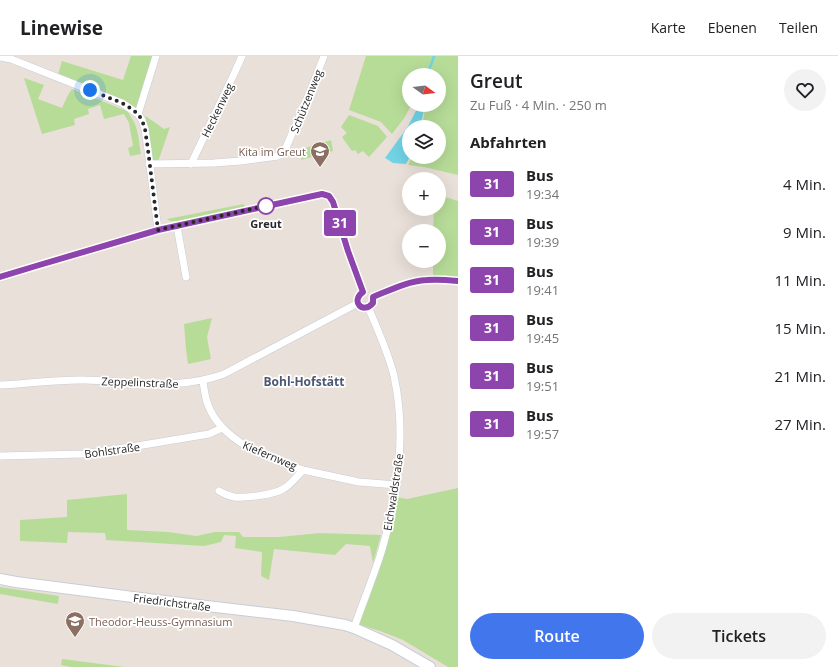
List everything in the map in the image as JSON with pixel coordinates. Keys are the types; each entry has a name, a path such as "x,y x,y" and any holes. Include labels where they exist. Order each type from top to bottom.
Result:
{"main road":[{"name":"Friedrichstraße","path":"0,579 135,598 293,616 345,626 354,628 392,645 430,667"}],"street":[{"path":"138,114 156,56"},
{"name":"Heckenweg","path":"191,164 242,56"},
{"name":"Schützenweg","path":"149,164 191,164 241,161 278,156 285,150 324,56"},
{"path":"0,57 122,103 138,114 145,129 158,230"},
{"path":"0,278 158,230 322,194 329,196 333,202 348,251 363,292"},
{"path":"177,226 186,277"},
{"path":"373,297 410,283 426,280 458,281"},
{"path":"363,292 369,292 373,297 373,303 368,307 363,308 358,303 358,298 363,292"},
{"name":"Zeppelinstraße","path":"0,385 85,380 176,384 203,380 224,374 358,303"},
{"name":"Eichwaldstraße","path":"354,628 380,558 397,485 401,442 400,420 394,376 385,347 368,307"},
{"name":"Kiefernweg","path":"203,380 208,405 222,428 238,442 274,460 303,470 351,480 397,485"},
{"name":"Bohlstraße","path":"0,456 83,454 210,434 222,428"},
{"name":"Kiefernweg","path":"219,491 233,497 272,494 283,490 303,470"}],"green space":[{"path":"131,56 156,56 138,114 57,78 62,61 123,80"},
{"path":"366,56 458,56 458,175 408,165 446,164 446,120 423,120 424,112 446,112 446,68 402,68 402,112 408,112 392,134 381,122 349,110"},
{"path":"24,78 44,85 38,99 62,108 72,89 127,111 136,126 141,154 130,156 128,148 133,146 129,123 124,114 104,119 100,105 88,109 89,114 74,119 75,125 42,134"},
{"path":"140,115 147,117 164,129 170,127 158,162 151,162"},
{"path":"349,115 378,126 387,137 369,157 363,151 358,154 355,150 352,151 342,137 347,133 341,127"},
{"path":"331,140 333,151 301,160 302,149"},
{"path":"446,197 458,201 458,279 433,278 433,268 446,268 446,224 433,224 434,216 446,216"},
{"path":"244,204 245,209 177,221 170,221 167,219"},
{"path":"212,318 207,337 211,359 188,364 184,324"},
{"path":"458,488 458,667 448,667 403,640 357,624 396,497 407,499"},
{"path":"127,494 127,530 168,532 196,536 215,532 239,532 243,537 279,537 320,533 381,535 373,563 370,546 346,544 335,555 274,549 269,580 261,576 262,552 235,548 236,536 224,535 221,542 204,546 106,540 105,533 68,532 67,543 20,541 20,520 67,517 67,500"},
{"path":"0,587 59,596 58,604 0,594"},
{"path":"62,659 124,667 71,667 61,665"}],"water":[{"path":"415,112 424,112 422,120 411,120"},
{"path":"402,135 402,164 393,163 385,158"}],"waterway":[{"path":"430,68 434,56"}],"bus line":[{"name":"31","path":"0,277 158,230 322,194 329,196 332,199 348,251 363,292 358,298 358,303 363,308 372,305 374,299 373,297 388,290 410,283 426,280 458,281"}],"place":[{"name":"Kita im Greut","path":"320,168"},
{"name":"Greut","path":"266,206"},
{"name":"Theodor-Heuss-Gymnasium","path":"75,638"}],"district":[{"name":"Bohl-Hofstätt","path":"304,381"}],"route":[{"path":"90,90 122,103 138,114 142,120 145,129 158,230 270,205 266,206"}]}
